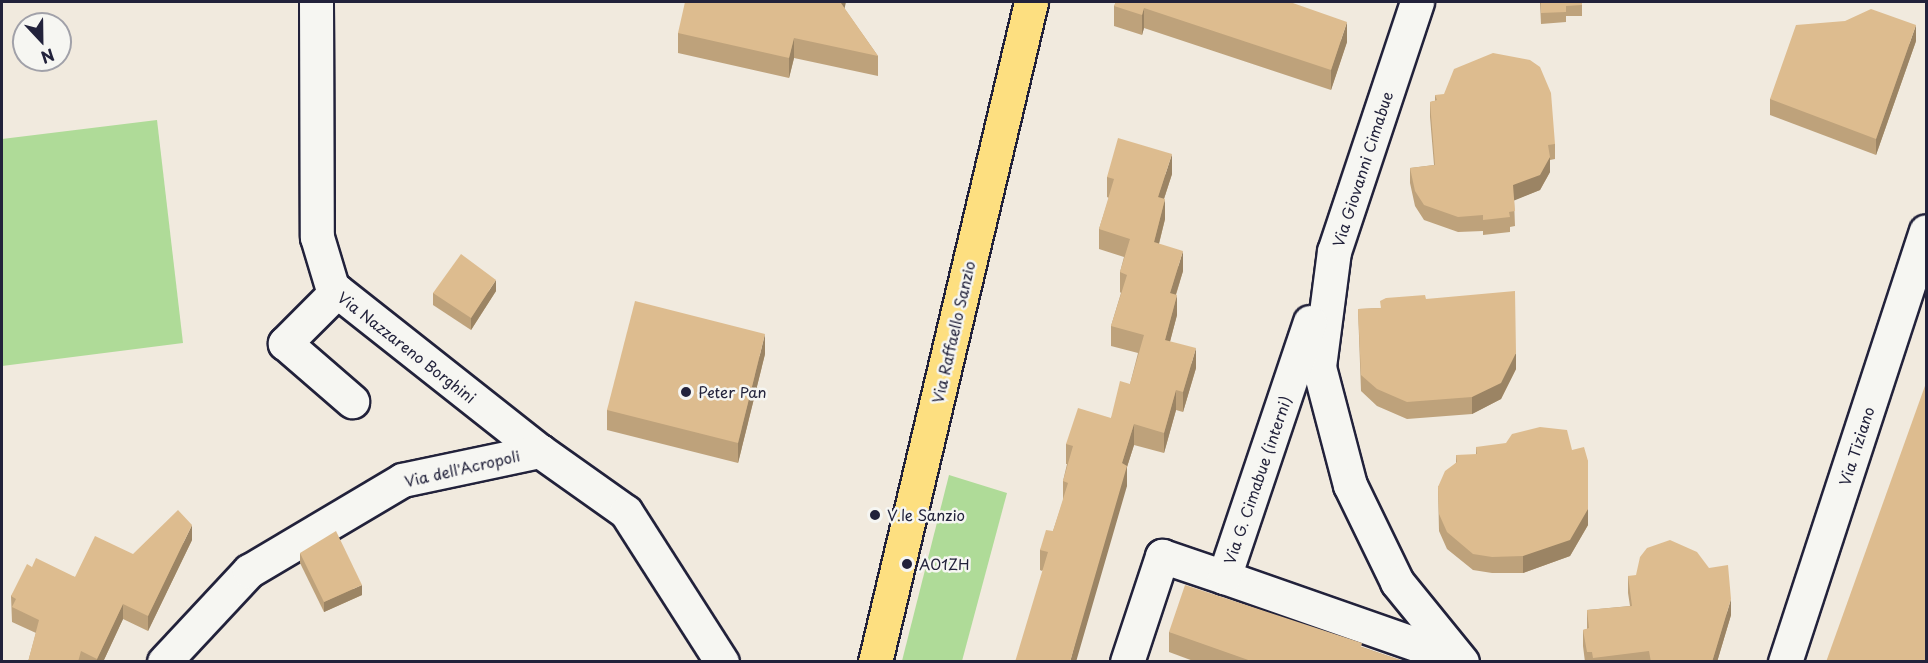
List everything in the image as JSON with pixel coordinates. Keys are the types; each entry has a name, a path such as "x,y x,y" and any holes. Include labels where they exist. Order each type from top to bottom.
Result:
{"main road":[{"name":"Via Raffaello Sanzio","path":"875,662 1031,2"}],"street":[{"name":"Via Nazzareno Borghini","path":"316,2 318,237 334,289 540,451"},
{"name":"Via Giovanni Cimabue","path":"1417,2 1334,251 1319,367 1350,485 1397,582 1460,660"},
{"name":"Via Tiziano","path":"1785,662 1926,231"},
{"name":"Via G. Cimabue (interni)","path":"1127,662 1162,556 1224,577 1334,251"},
{"path":"334,289 285,343 352,401"},
{"name":"Via dell'Acropoli","path":"164,662 249,571 402,480 540,451 626,512 722,662"},
{"path":"1224,577 1460,660"}],"green space":[{"path":"157,120 183,343 2,366 2,139"},
{"path":"949,475 1007,493 962,661 902,661"}],"building":[{"path":"685,2 841,2 878,56 794,38 789,58 678,33"},
{"path":"1116,2 1290,2 1347,22 1331,70 1144,8 1142,15 1114,6"},
{"path":"1541,2 1582,2 1582,5 1566,6 1566,12 1541,13"},
{"path":"1871,9 1916,25 1876,139 1770,99 1796,25 1845,21"},
{"path":"1493,53 1530,60 1540,67 1551,93 1555,144 1548,145 1550,157 1540,175 1513,185 1515,211 1509,212 1510,217 1483,220 1483,215 1458,217 1424,205 1415,191 1410,168 1435,165 1430,102 1437,100 1435,95 1444,94 1454,69"},
{"path":"1118,138 1172,154 1158,197 1165,199 1154,242 1183,251 1170,293 1177,295 1165,340 1196,348 1183,392 1176,390 1164,433 1134,424 1122,463 1127,466 1070,662 1015,662 1048,552 1040,550 1046,530 1053,531 1068,483 1063,481 1073,446 1066,444 1078,408 1111,418 1120,381 1130,384 1144,335 1111,326 1127,275 1120,272 1130,239 1099,229 1114,179 1107,177"},
{"path":"461,254 496,280 471,318 433,293"},
{"path":"1515,291 1516,353 1501,383 1472,397 1407,402 1377,389 1361,375 1358,309 1381,308 1380,301 1386,298 1425,295 1426,299"},
{"name":"Peter Pan","path":"635,301 765,334 738,443 607,410"},
{"path":"1926,383 1926,662 1826,662"},
{"path":"1540,427 1567,430 1572,450 1584,447 1588,461 1588,509 1570,540 1523,556 1492,557 1473,554 1447,532 1439,514 1438,487 1445,471 1457,462 1456,455 1477,454 1476,447 1506,443 1512,434"},
{"path":"178,510 192,525 148,616 123,604 97,659 81,651 78,662 28,662 39,620 12,607 16,599 11,596 27,564 32,567 36,558 75,577 95,536 133,554"},
{"path":"336,531 362,585 324,602 300,553"},
{"path":"1670,540 1697,552 1709,568 1728,565 1731,599 1712,662 1651,662 1649,651 1593,658 1592,652 1587,652 1583,630 1589,628 1587,610 1632,606 1628,576 1636,575 1640,557 1647,548"},
{"path":"1185,585 1362,643 1361,647 1406,662 1254,662 1169,632"}],"place":[{"name":"Peter Pan","path":"686,392"},
{"name":"V.le Sanzio","path":"875,515"},
{"name":"A01ZH","path":"907,564"}]}
